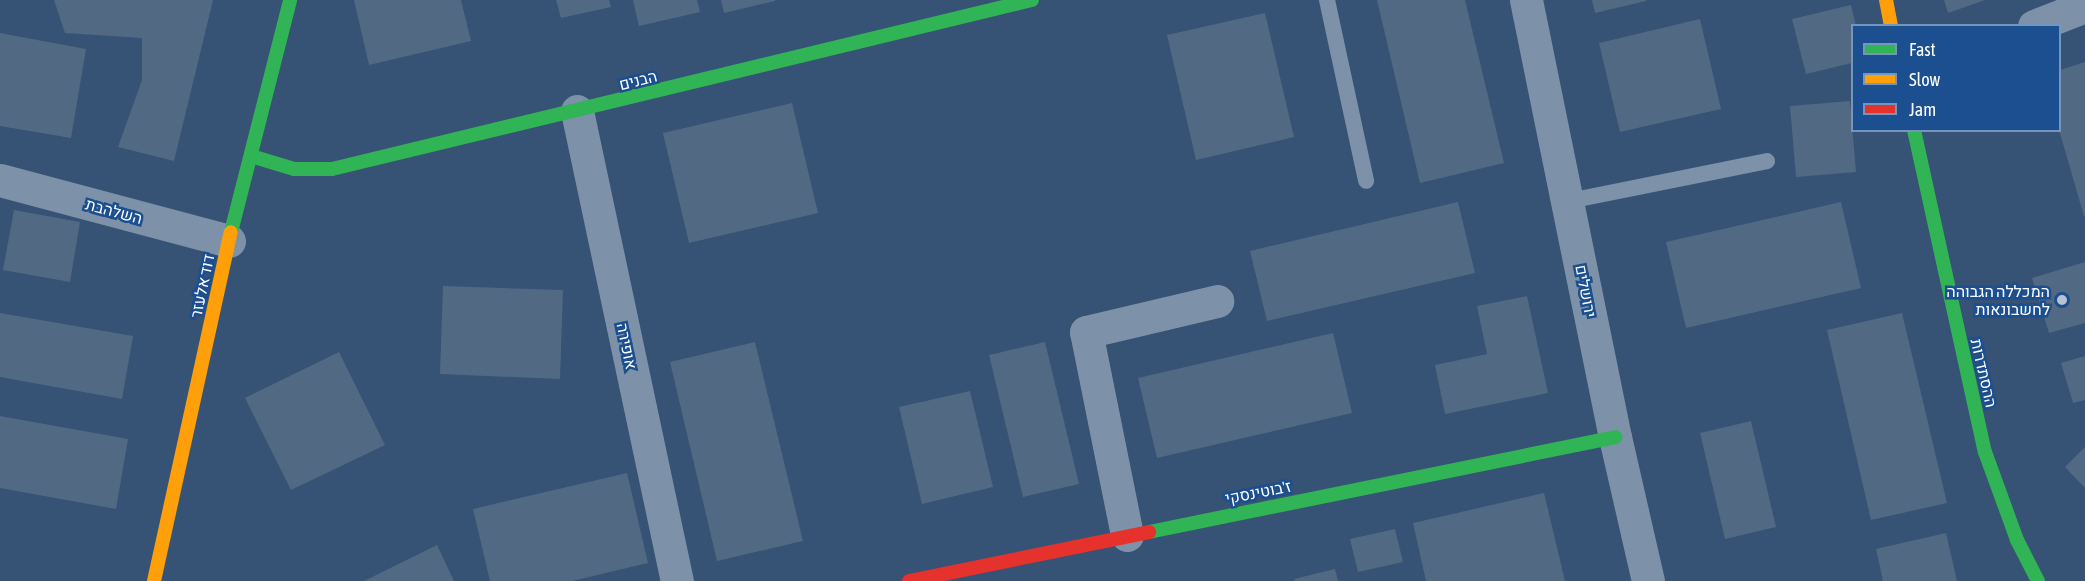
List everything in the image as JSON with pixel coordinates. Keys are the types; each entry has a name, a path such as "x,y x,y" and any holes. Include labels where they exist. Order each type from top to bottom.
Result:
{"street":[{"name":"דוד אלעזר","path":"154,581 229,241 290,0"},
{"name":"הבנים","path":"251,156 294,169 332,169 1032,0"},
{"name":"ירושלים","path":"1526,0 1569,201 1615,437 1648,581"},
{"path":"1886,0 1891,24"},
{"path":"2039,24 2085,6"},
{"name":"אופירה","path":"577,111 677,581"},
{"name":"ההסתדרות","path":"1914,132 1985,452 2017,540 2038,581"},
{"name":"השלהבת","path":"0,180 229,241"},
{"path":"1127,535 1086,332 1217,301"},
{"name":"ז'בוטינסקי","path":"909,581 1615,437"}],"lane":[{"path":"1327,0 1366,181"},
{"path":"1569,201 1767,161"}],"building":[{"path":"54,0 213,0 174,161 118,147 142,80 142,38 65,33"},
{"path":"354,0 461,0 471,41 369,65"},
{"path":"556,0 609,0 611,7 561,18"},
{"path":"633,0 697,0 700,12 639,26"},
{"path":"721,0 775,0 775,1 724,13"},
{"path":"1377,0 1465,0 1504,163 1420,183"},
{"path":"1592,0 1646,0 1646,1 1595,13"},
{"path":"1944,0 1985,0 1948,13"},
{"path":"1851,5 1856,24 1851,24 1851,63 1806,74 1792,19"},
{"path":"1265,13 1294,137 1196,160 1167,35"},
{"path":"1700,19 1721,109 1620,132 1599,43"},
{"path":"0,33 86,49 71,138 0,126"},
{"path":"2085,62 2085,216 2060,132 2061,70"},
{"path":"1850,101 1856,172 1796,177 1790,106"},
{"path":"792,103 818,213 689,243 663,133"},
{"path":"1458,202 1475,273 1267,321 1250,251"},
{"path":"1841,202 1861,288 1686,328 1666,242"},
{"path":"14,210 80,222 70,282 3,270"},
{"name":"המכללה הגבוהה לחשבונאות","path":"2085,262 2085,323 2049,333 2032,278"},
{"path":"443,286 563,290 560,379 440,374"},
{"path":"1527,296 1548,393 1445,414 1435,365 1487,354 1477,306"},
{"path":"0,313 133,336 122,399 0,377"},
{"path":"1902,313 1947,503 1871,520 1827,330"},
{"path":"1333,333 1352,413 1157,458 1138,378"},
{"path":"755,342 803,541 717,561 670,362"},
{"path":"1045,342 1079,484 1023,497 989,355"},
{"path":"339,352 385,445 291,490 245,398"},
{"path":"2085,356 2085,400 2073,403 2061,363"},
{"path":"970,391 993,487 922,504 899,407"},
{"path":"0,416 128,439 116,509 0,488"},
{"path":"1751,421 1776,527 1725,539 1700,433"},
{"path":"2085,447 2085,488 2065,467"},
{"path":"627,473 648,563 572,581 490,581 473,509"},
{"path":"1544,493 1565,581 1426,581 1413,523"},
{"path":"1395,529 1403,562 1358,572 1350,539"},
{"path":"1946,533 1957,581 1883,581 1876,549"},
{"path":"437,545 454,581 364,581"},
{"path":"1335,569 1338,581 1295,581 1294,579"}],"traffic: fast":[{"path":"231,232 290,0"},
{"path":"251,156 294,169 332,169 1032,0"},
{"path":"1914,132 1985,452 2017,540 2038,581"},
{"path":"1149,532 1615,437"}],"traffic: slow":[{"path":"1886,0 1891,24"},
{"path":"154,581 231,232"}],"traffic: jam":[{"path":"909,581 1149,532"}],"place":[{"name":"המכללה הגבוהה לחשבונאות","path":"2062,300"}]}
